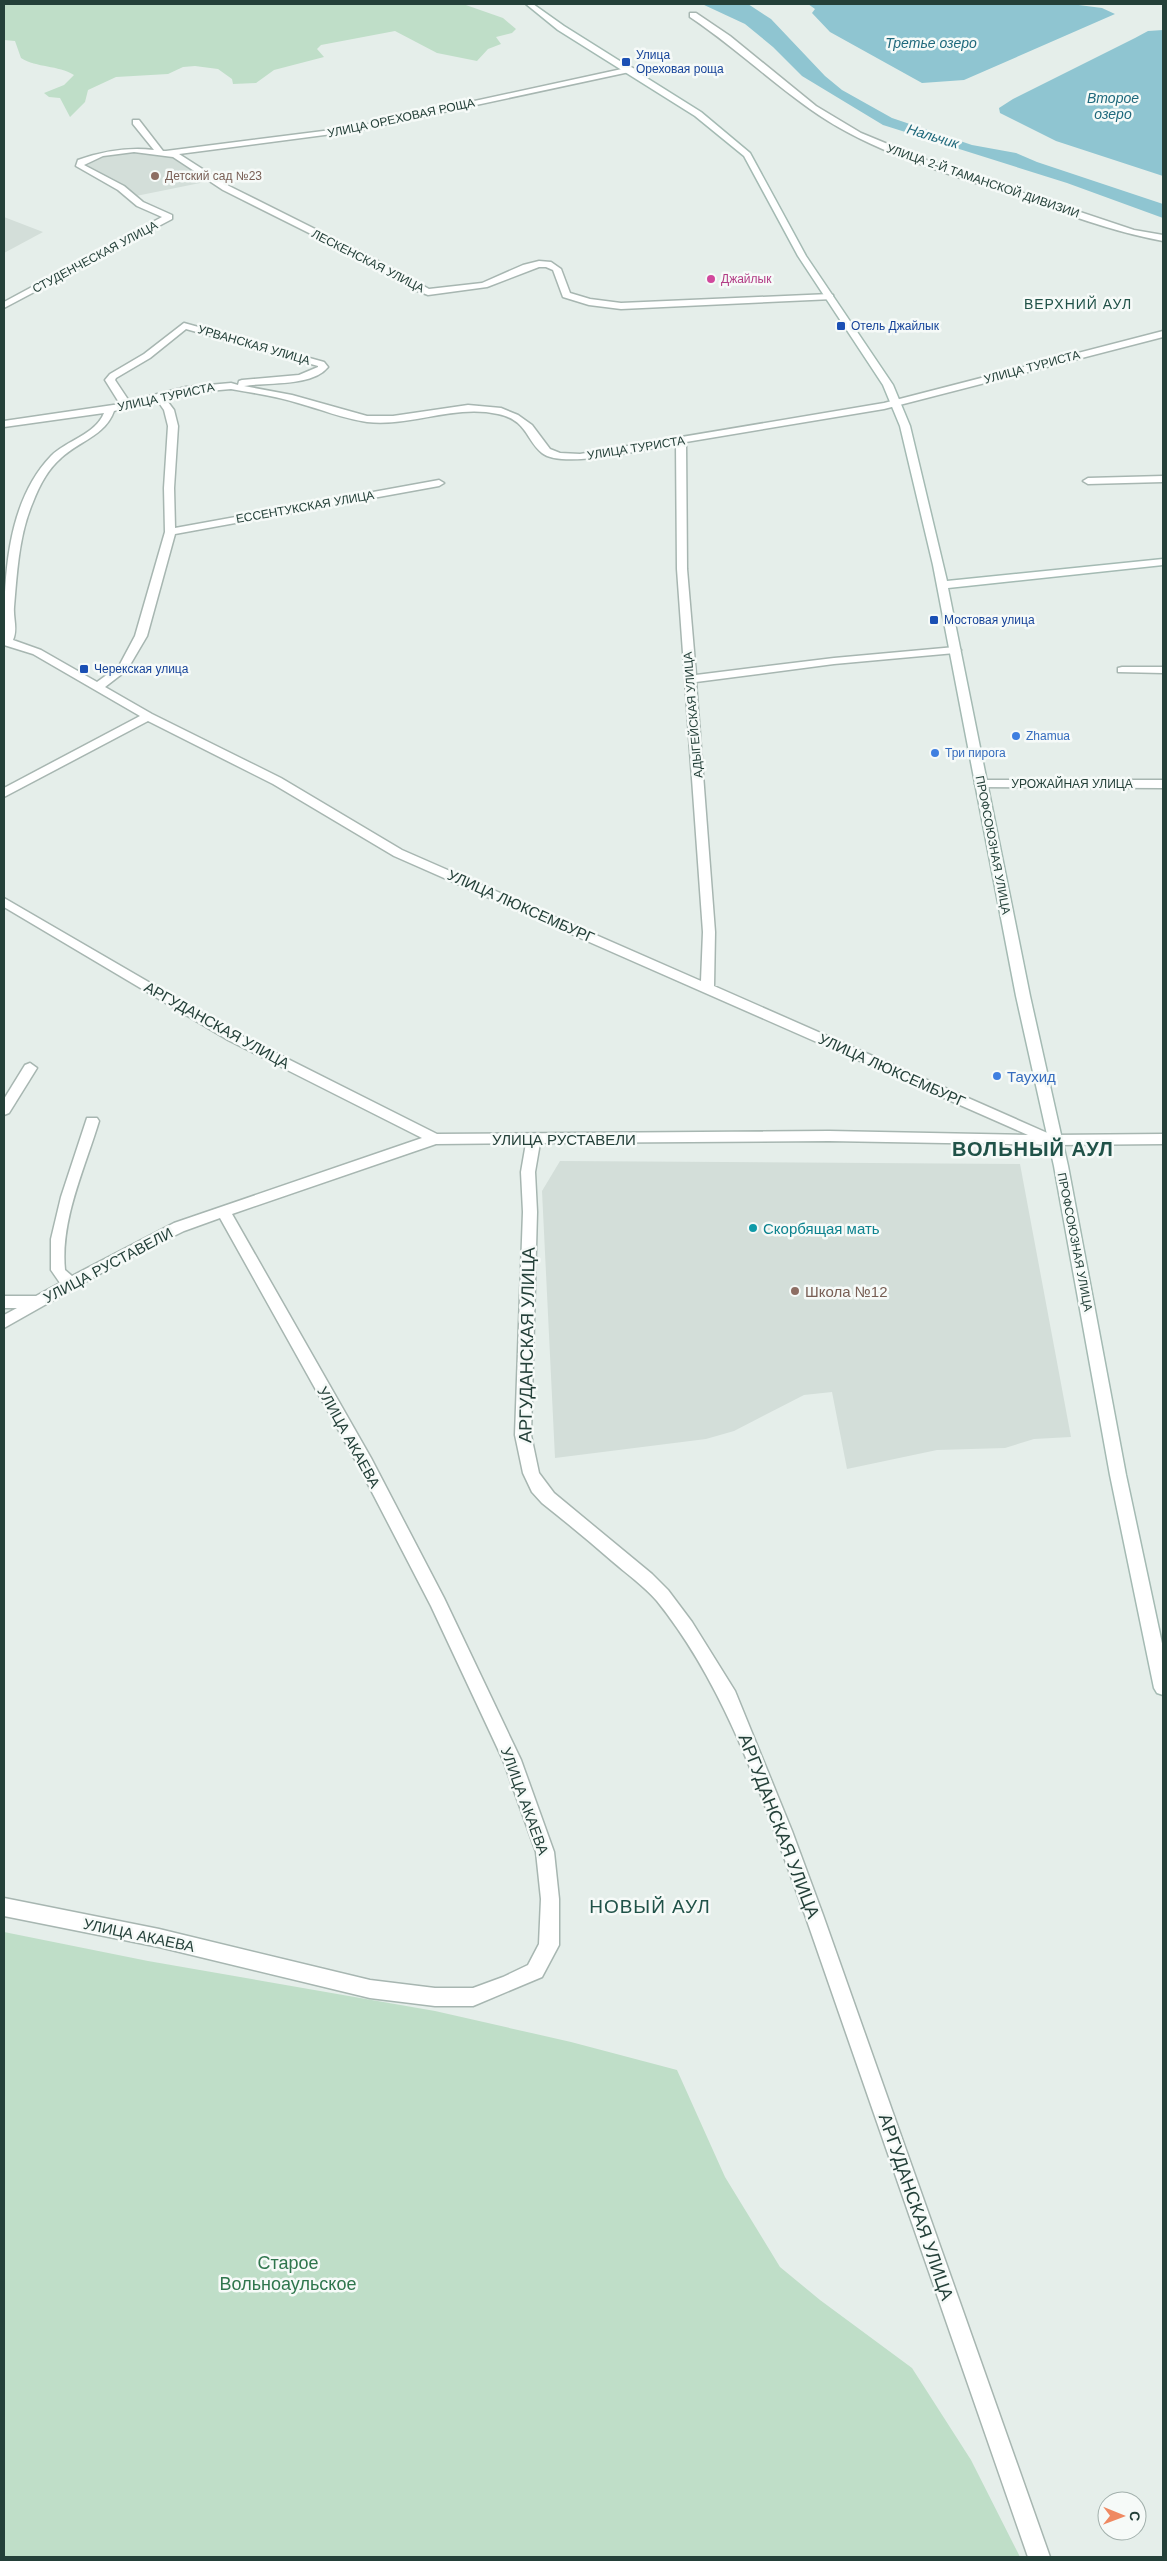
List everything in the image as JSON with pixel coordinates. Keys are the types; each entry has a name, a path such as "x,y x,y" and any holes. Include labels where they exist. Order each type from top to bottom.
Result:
{"street":[{"name":"ПРОФСОЮЗНАЯ УЛИЦА","path":"529,4 561,28 631,70 698,114 747,155 802,256 877,367 896,401 914,457 942,585 980,784 1055,1140 1118,1475 1163,1688"},
{"name":"УЛИЦА 2-Й ТАМАНСКОЙ ДИВИЗИИ","path":"693,14 727,38 813,108 858,135 936,167 1132,232 1163,238"},
{"name":"УЛИЦА ОРЕХОВАЯ РОЩА","path":"169,153 355,130 631,70"},
{"path":"136,122 158,152"},
{"name":"СТУДЕНЧЕСКАЯ УЛИЦА","path":"4,305 170,217 140,204 120,188 80,166 81,162 108,153 134,150 169,153"},
{"name":"ЛЕСКЕНСКАЯ УЛИЦА","path":"169,153 182,158 226,188 366,258 413,286 428,292 484,285 526,267 545,264 557,269 566,295 604,305 649,306 830,297"},
{"name":"УРВАНСКАЯ УЛИЦА","path":"126,405 111,385 110,380 113,376 147,356 184,326 323,366 318,372 306,377 243,382 236,387"},
{"name":"УЛИЦА ТУРИСТА","path":"4,424 110,409 204,388 236,387 282,396 346,414 376,420 468,408 501,411 522,421 546,451 559,456 591,456 884,406 896,401 1163,334"},
{"path":"99,686 122,668 141,636 170,532 169,488 173,426 169,410 160,397"},
{"path":"5,641 12,630 8,620 8,606 19,528 27,503 52,460 71,445 101,427 108,418 110,409"},
{"name":"АДЫГЕЙСКАЯ УЛИЦА","path":"681,441 682,569 708,900 710,968 707,988"},
{"path":"1088,481 1163,479"},
{"name":"ЕССЕНТУКСКАЯ УЛИЦА","path":"170,532 439,483"},
{"path":"942,585 1163,562"},
{"name":"УЛИЦА ЛЮКСЕМБУРГ","path":"5,641 36,652 99,686 148,716 276,781 392,850 1055,1140"},
{"path":"691,679 834,661 954,650"},
{"path":"1122,670 1163,670"},
{"path":"4,794 148,716"},
{"name":"УРОЖАЙНАЯ УЛИЦА","path":"980,784 1163,784"},
{"name":"АРГУДАНСКАЯ УЛИЦА","path":"4,902 233,1037 436,1139"},
{"path":"4,1110 30,1068"},
{"path":"71,1284 59,1273 56,1250 75,1171 92,1121"},
{"name":"УЛИЦА РУСТАВЕЛИ","path":"4,1322 114,1259 179,1227 436,1139 829,1136 1055,1140 1163,1139"},
{"name":"АРГУДАНСКАЯ УЛИЦА","path":"534,1139 528,1172 530,1212 523,1435 531,1473 538,1487 548,1498 662,1595 686,1627 726,1691 814,1915 1039,2557"},
{"name":"УЛИЦА АКАЕВА","path":"4,1907 159,1938 370,1989 435,1997 473,1997 508,1984 535,1971 549,1945 550,1899 545,1852 512,1760 438,1604 374,1481 223,1211"},
{"path":"4,1302 40,1302"}],"shaded area":[{"name":"Детский сад №23","path":"139,151 176,157 210,181 136,196 87,166 95,159 107,155"},
{"path":"4,217 43,232 4,253"},
{"name":"Школа №12","path":"560,1161 1020,1164 1071,1437 1034,1439 1005,1448 937,1450 847,1469 832,1392 804,1395 734,1431 706,1439 555,1458 542,1191"}],"green space":[{"path":"4,4 463,4 503,18 516,29 512,33 496,37 501,44 488,49 477,61 437,53 395,31 321,45 317,49 324,57 274,70 256,83 233,84 232,79 218,69 195,66 183,67 168,74 116,77 88,90 85,102 70,117 60,98 49,97 44,93 64,85 74,75 21,58 15,41 4,40"},
{"name":"Старое Вольноаульское","path":"4,1932 148,1961 435,2011 571,2042 677,2070 725,2177 780,2267 820,2300 912,2368 971,2460 1020,2557 4,2557"}],"water":[{"name":"Нальчик","path":"702,4 748,4 771,19 825,76 842,90 892,118 972,145 1016,153 1037,162 1163,204 1163,218 1067,183 883,125 802,76 773,47 745,24"},
{"name":"Третье озеро","path":"808,4 1071,4 1102,8 1115,14 964,80 922,83 830,32 812,13 815,9"},
{"name":"Второе озеро","path":"1163,30 1163,176 1056,141 1000,113 999,108 1013,99 1148,31"}],"place":[{"name":"Улица Ореховая роща","path":"626,62"},
{"name":"Детский сад №23","path":"155,176"},
{"name":"Джайлык","path":"711,279"},
{"name":"Отель Джайлык","path":"841,326"},
{"name":"Мостовая улица","path":"934,620"},
{"name":"Черекская улица","path":"84,669"},
{"name":"Zhamua","path":"1016,736"},
{"name":"Три пирога","path":"935,753"},
{"name":"Таухид","path":"997,1076"},
{"name":"Скорбящая мать","path":"753,1228"},
{"name":"Школа №12","path":"795,1291"}],"district":[{"name":"ВЕРХНИЙ АУЛ","path":"1078,304"},
{"name":"ВОЛЬНЫЙ АУЛ","path":"1033,1149"},
{"name":"НОВЫЙ АУЛ","path":"650,1906"}]}
